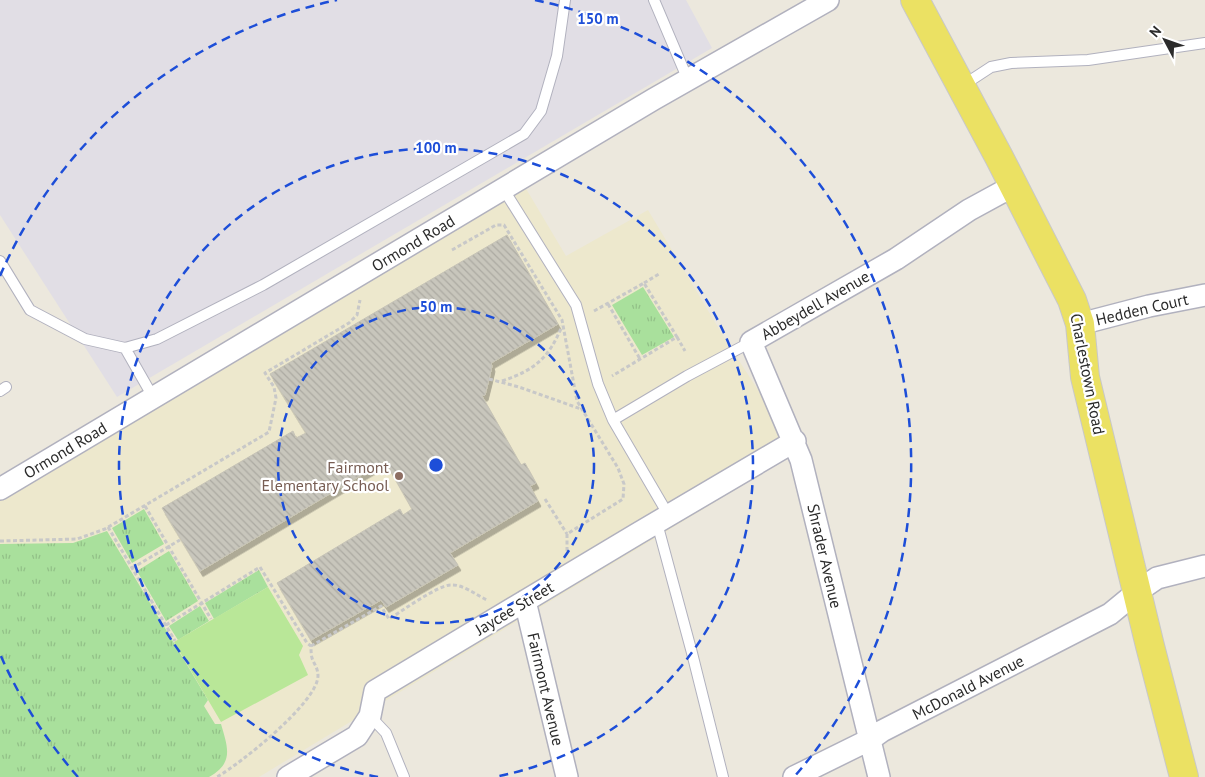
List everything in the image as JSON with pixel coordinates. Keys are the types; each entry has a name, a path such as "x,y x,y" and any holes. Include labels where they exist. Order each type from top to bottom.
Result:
{"main road":[{"name":"Charlestown Road","path":"915,0 1072,300 1080,324 1085,377 1150,646 1184,777"}],"street":[{"name":"Ormond Road","path":"0,489 688,80 828,0"},
{"name":"Abbeydell Avenue","path":"751,342 896,259 969,210 1013,186"},
{"name":"Hedden Court","path":"1080,324 1149,306 1205,295"},
{"name":"Shrader Avenue","path":"751,342 795,441 811,497 879,777"},
{"name":"Jaycee Street","path":"288,777 358,736 370,716 376,691 795,441"},
{"name":"McDonald Avenue","path":"794,777 1110,614 1157,578 1205,566"},
{"name":"Fairmont Avenue","path":"525,601 567,777"}],"lane":[{"path":"0,261 30,310 85,339 125,348 158,339 262,285 524,134 541,111 557,56 565,0"},
{"path":"654,0 688,80"},
{"path":"961,86 991,67 1011,63 1088,60 1205,43"},
{"path":"504,190 576,305 598,384 663,519 692,653 723,777"},
{"name":"Abbeydell Avenue","path":"614,420 687,376 751,342"},
{"path":"125,348 153,397"},
{"path":"370,716 386,733 404,777"}],"path":[{"path":"452,250 496,225 504,225 562,320 576,397 581,409 618,468 624,484 623,499 567,534"},
{"path":"501,382 531,369 545,358 563,327 608,304 659,274"},
{"path":"644,283 685,352"},
{"path":"0,540 77,539 108,527 269,432 276,398 274,387 265,373 350,323 357,315 362,292"},
{"path":"608,304 640,359"},
{"path":"576,397 677,337"},
{"path":"489,379 581,409"},
{"path":"545,499 567,534 568,552"},
{"path":"144,506 211,619"},
{"path":"108,527 175,641"},
{"path":"132,568 180,540"},
{"path":"166,625 260,566 307,643 311,646 312,658 317,668 318,677 305,702 293,716 230,770 217,777"},
{"path":"311,646 381,606 389,619 449,584 465,588 493,603"}],"shaded area":[{"path":"0,0 686,0 712,48 117,397 0,215"},
{"name":"Fairmont Elementary School","path":"525,187 566,256 648,210 725,339 798,452 259,777 0,777 0,501 268,338"}],"green space":[{"path":"643,287 674,337 642,355 612,305"},
{"path":"144,509 164,544 132,563 112,528"},
{"path":"107,531 208,700 204,706 215,724 221,724 226,740 226,760 217,772 209,777 0,777 0,544 73,543"},
{"path":"169,551 198,601 166,621 137,571"},
{"path":"259,570 268,587 214,619 205,603"},
{"path":"268,587 303,646 299,655 308,675 221,722 174,642"},
{"path":"200,606 209,621 178,640 169,626"}],"building":[{"name":"Fairmont Elementary School","path":"507,235 558,324 491,363 492,366 485,395 482,396 521,465 525,463 536,483 530,486 538,501 450,553 458,565 386,607 381,600 311,640 277,583 400,509 403,515 412,509 385,461 200,571 162,508 293,431 296,438 306,433 270,374"}],"place":[{"name":"Fairmont Elementary School","path":"399,476"}]}
